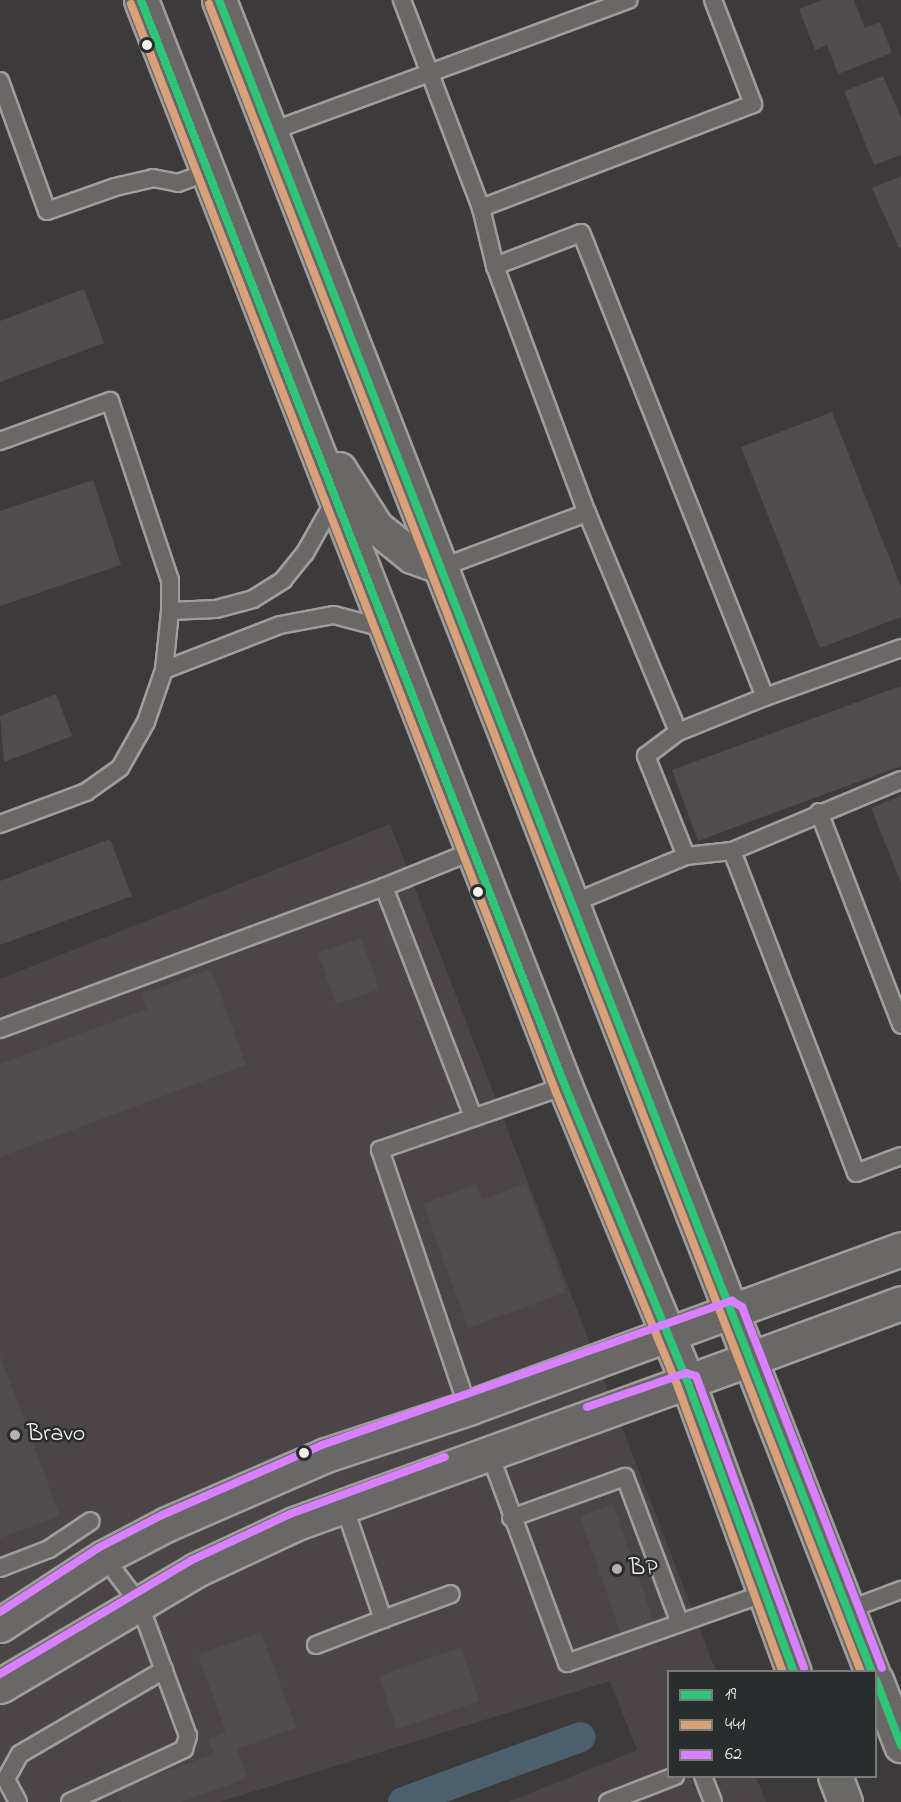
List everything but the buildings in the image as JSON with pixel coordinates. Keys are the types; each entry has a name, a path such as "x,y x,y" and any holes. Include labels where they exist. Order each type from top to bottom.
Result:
{"main road":[{"path":"141,0 565,1086 688,1383 763,1594 794,1670"},
{"path":"219,0 443,567 872,1670"},
{"path":"301,409 376,527 412,556 443,567"},
{"path":"0,1625 104,1557 167,1524 326,1455 468,1408 901,1249"},
{"path":"0,1686 196,1570 294,1524 489,1452 688,1383 901,1303"},
{"path":"888,1696 901,1745"},
{"path":"836,1778 845,1802"}],"lane":[{"path":"402,0 481,208 495,266 586,513 678,732"},
{"path":"272,131 629,0"},
{"path":"481,208 753,104 713,0"},
{"path":"0,81 47,211 115,187 153,178 178,183 208,172"},
{"path":"495,266 581,233 765,697"},
{"path":"0,441 110,401 170,580 170,611 164,670 146,722 120,768 86,792 0,824"},
{"path":"170,611 216,609 253,599 283,580 305,553 335,500"},
{"path":"443,567 586,513"},
{"path":"164,670 280,625 334,615 387,629"},
{"path":"686,856 646,756 678,732 765,697 901,648"},
{"path":"573,903 686,856 732,850 819,812 901,780"},
{"path":"819,812 901,1025"},
{"path":"732,850 856,1173 901,1156"},
{"path":"0,1029 384,887 473,851"},
{"path":"384,887 473,1117"},
{"path":"468,1408 380,1149 565,1086"},
{"path":"489,1452 511,1518 567,1664 763,1594"},
{"path":"511,1518 625,1477 680,1623"},
{"path":"344,1506 383,1619"},
{"path":"0,1568 49,1549 91,1521"},
{"path":"70,1802 184,1749 188,1736 139,1603 104,1557"},
{"path":"848,1610 901,1590"},
{"path":"316,1645 451,1594"},
{"path":"18,1802 6,1779 20,1754 164,1670"},
{"path":"608,1802 670,1778"},
{"path":"704,1778 713,1802"}],"shaded area":[{"path":"390,824 716,1670 667,1670 667,1778 756,1778 766,1802 508,1802 637,1750 610,1681 219,1802 0,1802 0,979"}],"waterway":[{"path":"403,1802 581,1737"}],"transit line":[{"name":"19","path":"141,0 565,1086 688,1383 793,1670"},
{"name":"19","path":"219,0 871,1670"},
{"name":"441","path":"131,4 555,1090 678,1387 782,1670"},
{"name":"441","path":"209,4 860,1670"},
{"name":"62","path":"0,1612 98,1548 162,1515 322,1445 732,1301 742,1307 882,1668"},
{"name":"62","path":"587,1407 686,1373 696,1376 804,1668"},
{"name":"62","path":"0,1674 192,1560 290,1514 445,1457"},
{"name":"19","path":"877,1683 901,1745"}],"place":[{"name":"Bravo","path":"15,1435"},
{"name":"BP","path":"617,1569"}]}
